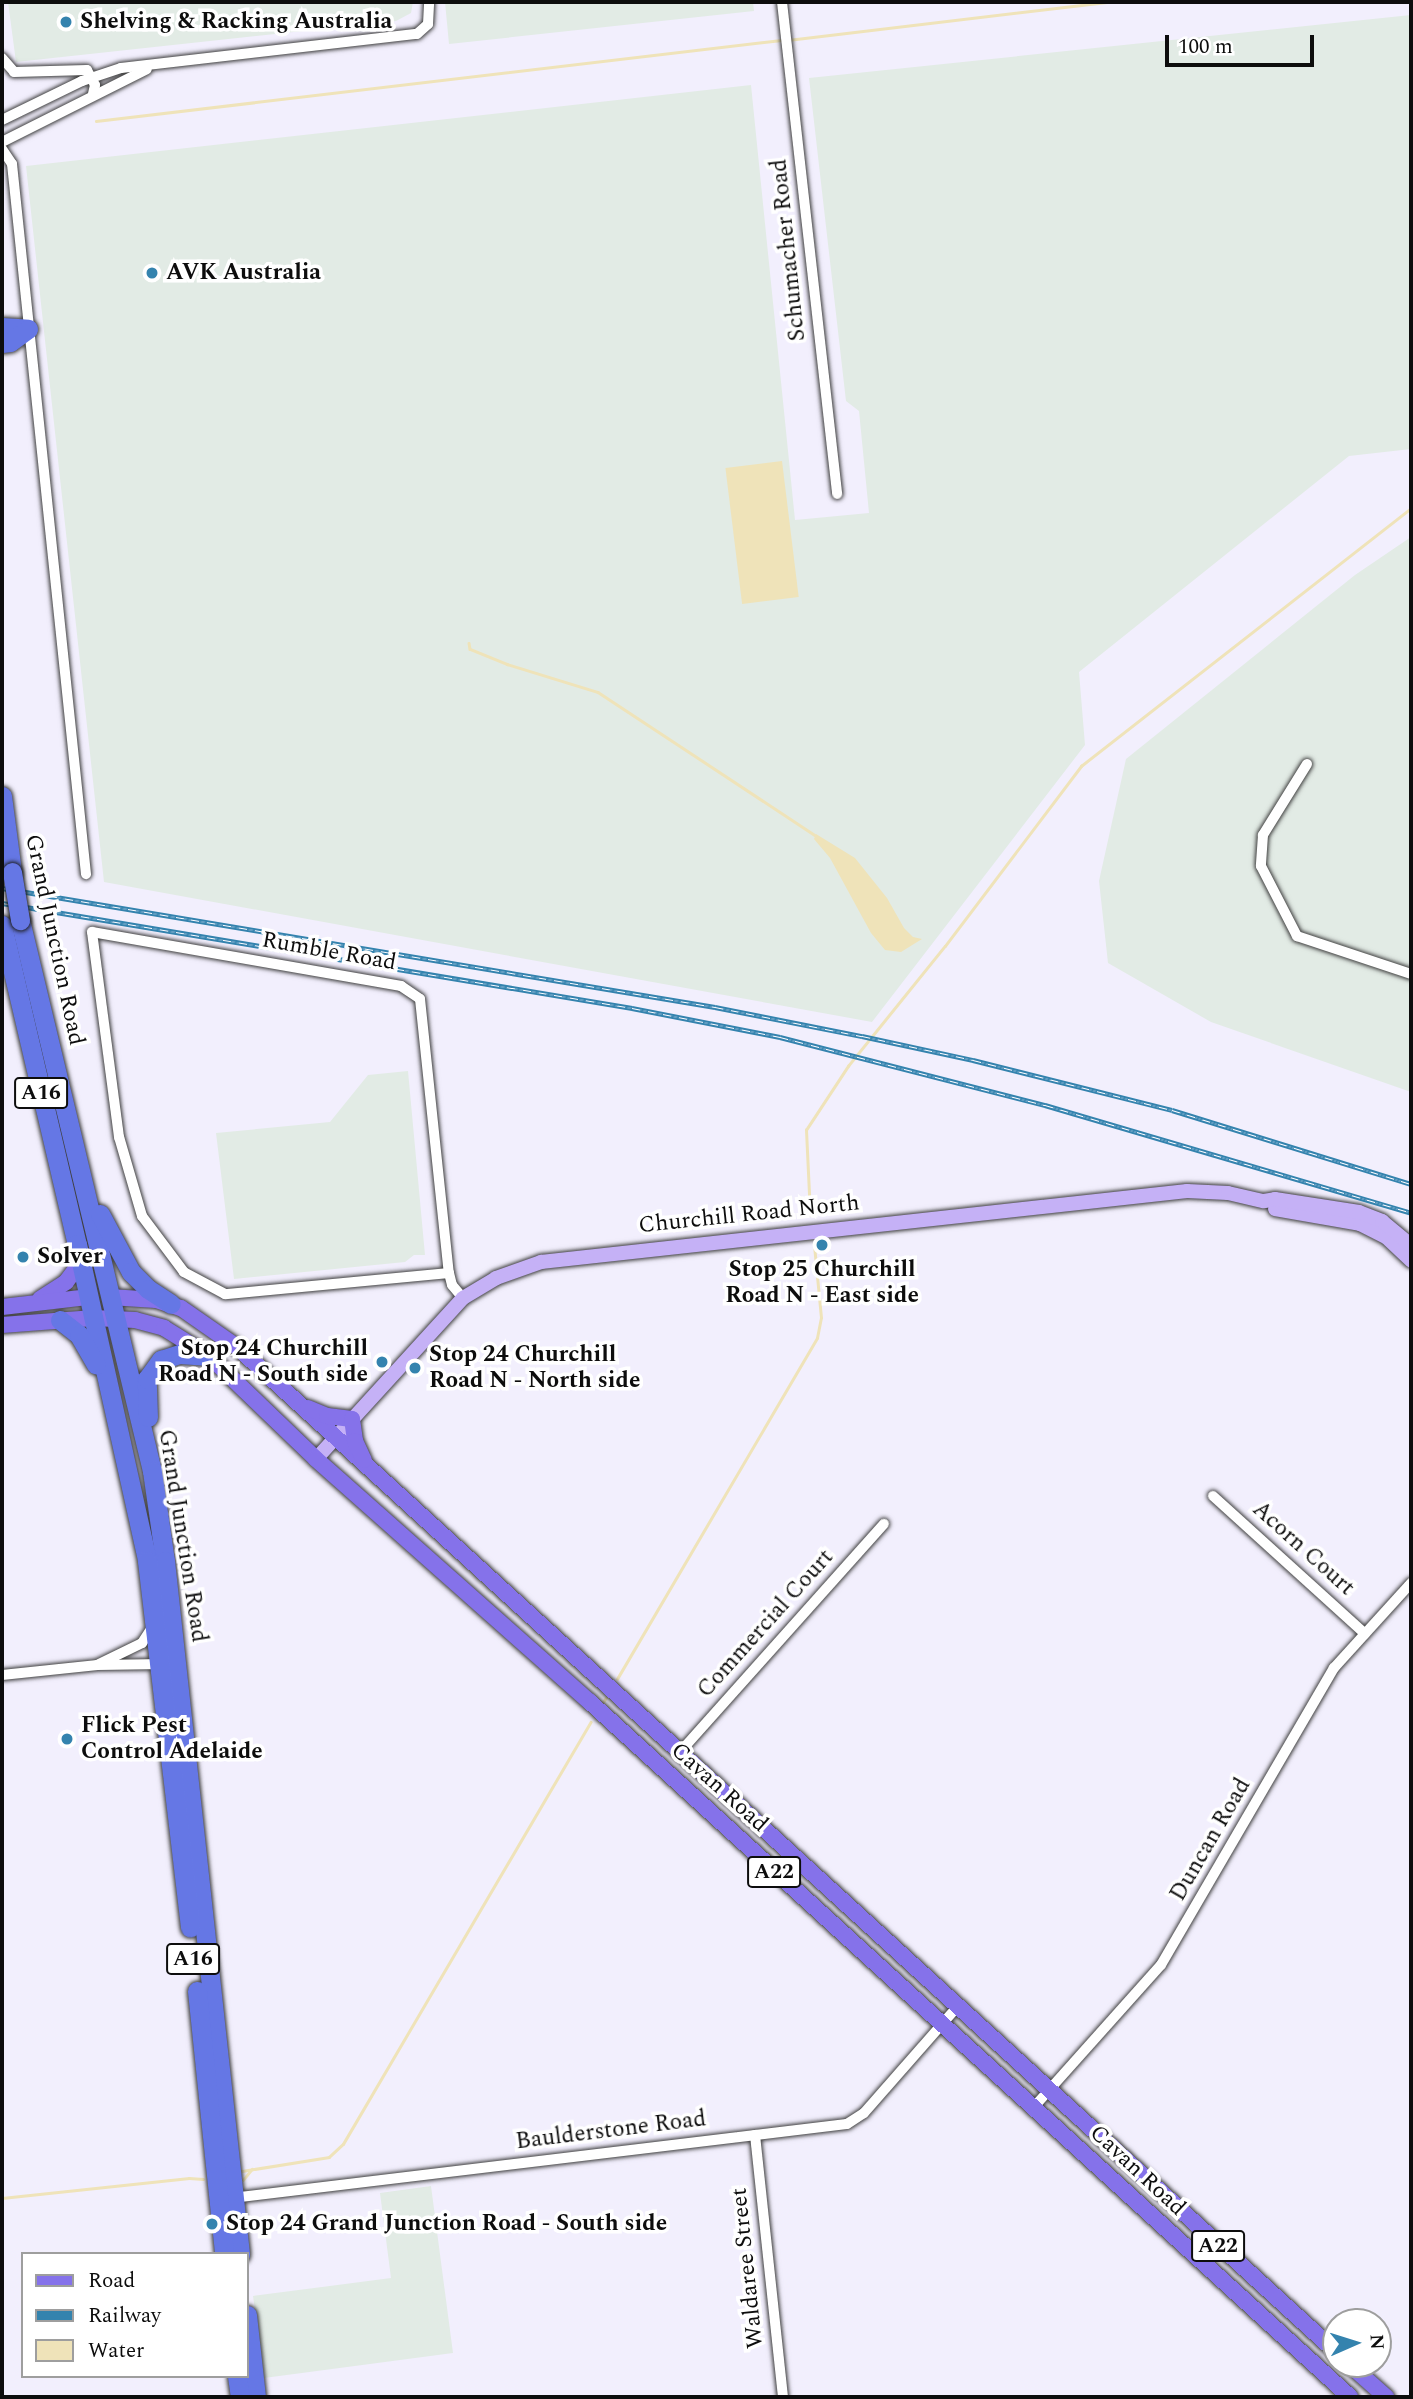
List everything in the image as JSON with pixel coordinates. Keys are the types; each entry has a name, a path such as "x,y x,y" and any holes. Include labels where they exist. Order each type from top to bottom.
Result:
{"highway":[{"path":"2,327 28,329"},
{"path":"2,342 9,342 28,329"},
{"name":"Grand Junction Road","path":"2,796 12,872 11,923 81,1262 147,1561 155,1622 168,1663"},
{"name":"Grand Junction Road","path":"11,923 79,1165 152,1471 168,1663 226,2199 239,2252"},
{"path":"79,1165 105,1227 131,1272 148,1289 171,1304"},
{"name":"Cavan Road","path":"89,1297 110,1297"},
{"path":"60,1320 72,1328 86,1344 119,1432"},
{"path":"152,1471 147,1379 154,1367 170,1356 209,1356"},
{"name":"Grand Junction Road","path":"224,2252 226,2199"},
{"path":"248,2324 256,2397"},
{"path":"237,2378 240,2397"}],"main road":[{"path":"28,1304 57,1290 81,1262"},
{"name":"A22","path":"2,1307 89,1297"},
{"name":"Cavan Road","path":"110,1297 171,1304 219,1331 1322,2339"},
{"name":"Cavan Road","path":"94,1318 148,1322 164,1328 209,1356 316,1458 590,1702 1350,2397"},
{"name":"A22","path":"2,1325 94,1318"},
{"path":"296,1403 327,1416 352,1419 355,1441 367,1466"},
{"path":"1365,2378 1386,2397"}],"street":[{"path":"2,120 93,76 121,68 417,34 428,24 429,2"},
{"name":"Schumacher Road","path":"782,2 837,494"},
{"path":"2,58 14,72 79,68 87,70 93,76 93,94"},
{"path":"2,142 34,129 126,77 180,61"},
{"name":"Grand Junction Road","path":"2,149 12,163 86,874"},
{"path":"1307,764 1263,835 1261,866 1297,936 1411,974"},
{"name":"Rumble Road","path":"449,1273 225,1294 184,1272 142,1216 119,1137 92,932 401,986 420,999 449,1273 452,1285 463,1298"},
{"name":"Churchill Road North","path":"316,1458 463,1298 496,1278 541,1262 1187,1191 1228,1193 1264,1201 1275,1199 1368,1215 1411,1245"},
{"name":"Churchill Road North","path":"1264,1201 1272,1208 1370,1228 1387,1238 1411,1260"},
{"name":"Acorn Court","path":"1213,1496 1365,1634"},
{"name":"Commercial Court","path":"680,1752 884,1524"},
{"name":"Duncan Road","path":"1033,2108 1161,1965 1334,1668 1411,1583"},
{"path":"97,1665 142,1643 155,1622"},
{"path":"2,1675 97,1665 168,1663"},
{"name":"Baulderstone Road","path":"226,2199 835,2126 855,2120 958,2006"},
{"name":"Waldaree Street","path":"755,2135 783,2397"}],"shaded area":[{"path":"8,2 413,2 411,13 396,21 16,62"},
{"path":"445,2 753,2 754,11 449,44"},
{"path":"1411,15 1411,449 1349,456 1079,672 1085,745 872,1022 104,882 26,166 751,85 795,520 869,513 859,411 846,401 809,78"},
{"path":"1411,537 1411,1092 1211,1022 1108,963 1099,881 1126,759 1355,575"},
{"path":"408,1071 425,1255 414,1255 405,1262 234,1279 216,1133 330,1122 368,1075"},
{"path":"431,2186 453,2353 264,2378 253,2296 391,2278 380,2193"}],"water":[{"path":"782,461 799,597 742,604 725,468"},
{"path":"816,834 855,858 887,898 904,928 913,937 922,939 901,952 885,950 871,933 830,858 814,839"}],"waterway":[{"path":"788,40 1109,2"},
{"path":"96,121 781,40"},
{"path":"810,1215 806,1130 848,1066 945,946 1081,766 1411,508"},
{"path":"469,643 470,649 507,664 598,692 816,836"},
{"path":"617,1679 817,1338 821,1318 814,1245"},
{"path":"602,1704 607,1696"},
{"path":"242,2171 329,2157 343,2144 591,1722"},
{"path":"243,2180 252,2169"},
{"path":"2,2198 189,2178 203,2179"}],"railway":[{"path":"2,888 715,1007 862,1036 973,1060 1172,1110 1411,1184"},
{"path":"2,903 632,1008 780,1037 1045,1105 1411,1213"}],"place":[{"name":"Shelving & Racking Australia","path":"66,22"},
{"name":"AVK Australia","path":"152,273"},
{"name":"Stop 25 Churchill Road N - East side","path":"822,1245"},
{"name":"Solver","path":"23,1257"},
{"name":"Stop 24 Churchill Road N - South side","path":"382,1362"},
{"name":"Stop 24 Churchill Road N - North side","path":"415,1368"},
{"name":"Flick Pest Control Adelaide","path":"67,1739"},
{"name":"Stop 24 Grand Junction Road - South side","path":"212,2224"}]}
